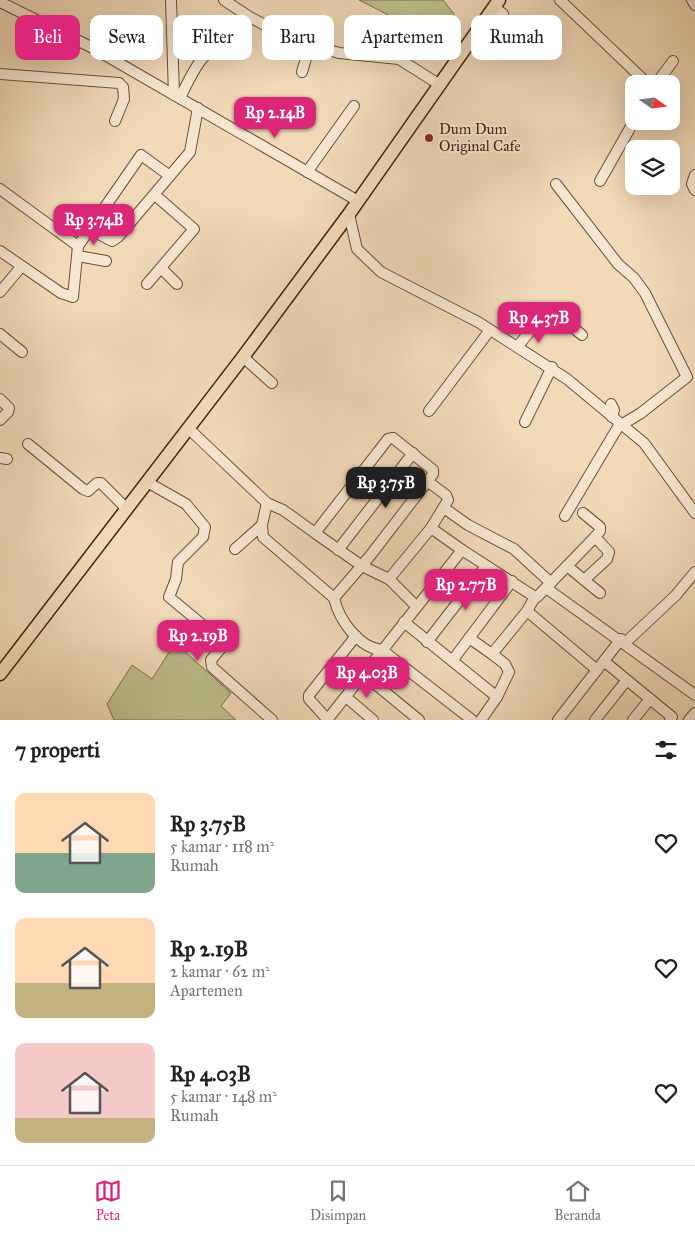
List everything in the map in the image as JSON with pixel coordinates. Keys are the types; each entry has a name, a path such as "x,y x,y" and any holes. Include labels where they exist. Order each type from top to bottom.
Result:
{"main road":[{"path":"0,674 243,357 353,208 497,2"}],"street":[{"path":"171,0 177,97"},
{"path":"224,0 262,24"},
{"path":"560,0 639,75"},
{"path":"692,0 695,5"},
{"path":"0,2 91,47 307,172 353,208 357,249 380,272 478,322 552,367 644,443 695,512"},
{"path":"334,52 399,58 440,85"},
{"path":"177,97 200,60"},
{"path":"302,72 306,60"},
{"path":"663,75 673,61"},
{"path":"0,74 119,83 123,87 124,99 115,121"},
{"path":"307,172 354,106"},
{"path":"90,229 114,241 190,152 198,108"},
{"path":"600,181 629,130"},
{"path":"0,251 21,267 72,297 75,294 78,251 90,229 141,155 170,176"},
{"path":"695,175 692,184 695,190"},
{"path":"556,184 618,264 634,278 645,293 687,376 641,413 621,424 604,447 565,516"},
{"path":"0,189 78,251 106,261"},
{"path":"147,284 194,229 155,195"},
{"path":"0,292 21,267"},
{"path":"161,268 177,284"},
{"path":"518,346 549,308 582,335"},
{"path":"429,410 490,330"},
{"path":"0,334 22,352"},
{"path":"243,357 272,383"},
{"path":"525,422 552,367"},
{"path":"0,399 9,408 0,420"},
{"path":"611,404 614,410 612,417"},
{"path":"188,428 267,503 283,510 362,566 389,579 416,606"},
{"path":"315,533 388,439 393,438 433,470 427,481 362,566 334,598"},
{"path":"28,444 83,489 88,491 96,483 101,483 126,508"},
{"path":"338,550 413,453"},
{"path":"389,579 431,528 448,498 427,481"},
{"path":"147,482 186,504 205,527 203,536 178,562 176,579 168,596 222,641 222,647 211,660 212,667 272,720"},
{"path":"267,503 261,535 266,541 334,598 336,607 356,636 367,646 382,650 472,720"},
{"path":"444,508 468,524 514,549 548,585 695,695"},
{"path":"492,654 527,611 535,597 600,532 600,527 583,513"},
{"path":"235,550 262,526"},
{"path":"431,528 535,597"},
{"path":"584,580 597,569 609,554 595,537"},
{"path":"356,636 309,695 309,699 327,720 462,550"},
{"path":"427,642 486,566"},
{"path":"567,566 600,593"},
{"path":"558,720 597,670 623,641 676,595 695,572"},
{"path":"452,661 512,581"},
{"path":"527,611 597,670"},
{"path":"404,622 498,697"},
{"path":"469,638 505,664 509,672 498,697 481,720"},
{"path":"605,662 673,719"},
{"path":"363,674 419,720"},
{"path":"595,720 626,681"},
{"path":"346,697 373,720"},
{"path":"632,720 650,699"},
{"path":"689,720 695,713"}],"green space":[{"path":"359,0 443,0 454,14 453,15 388,15"},
{"path":"175,643 231,693 221,706 236,720 114,720 107,704 132,665 152,679"}],"place":[{"name":"Dum Dum Original Cafe","path":"429,138"}]}
